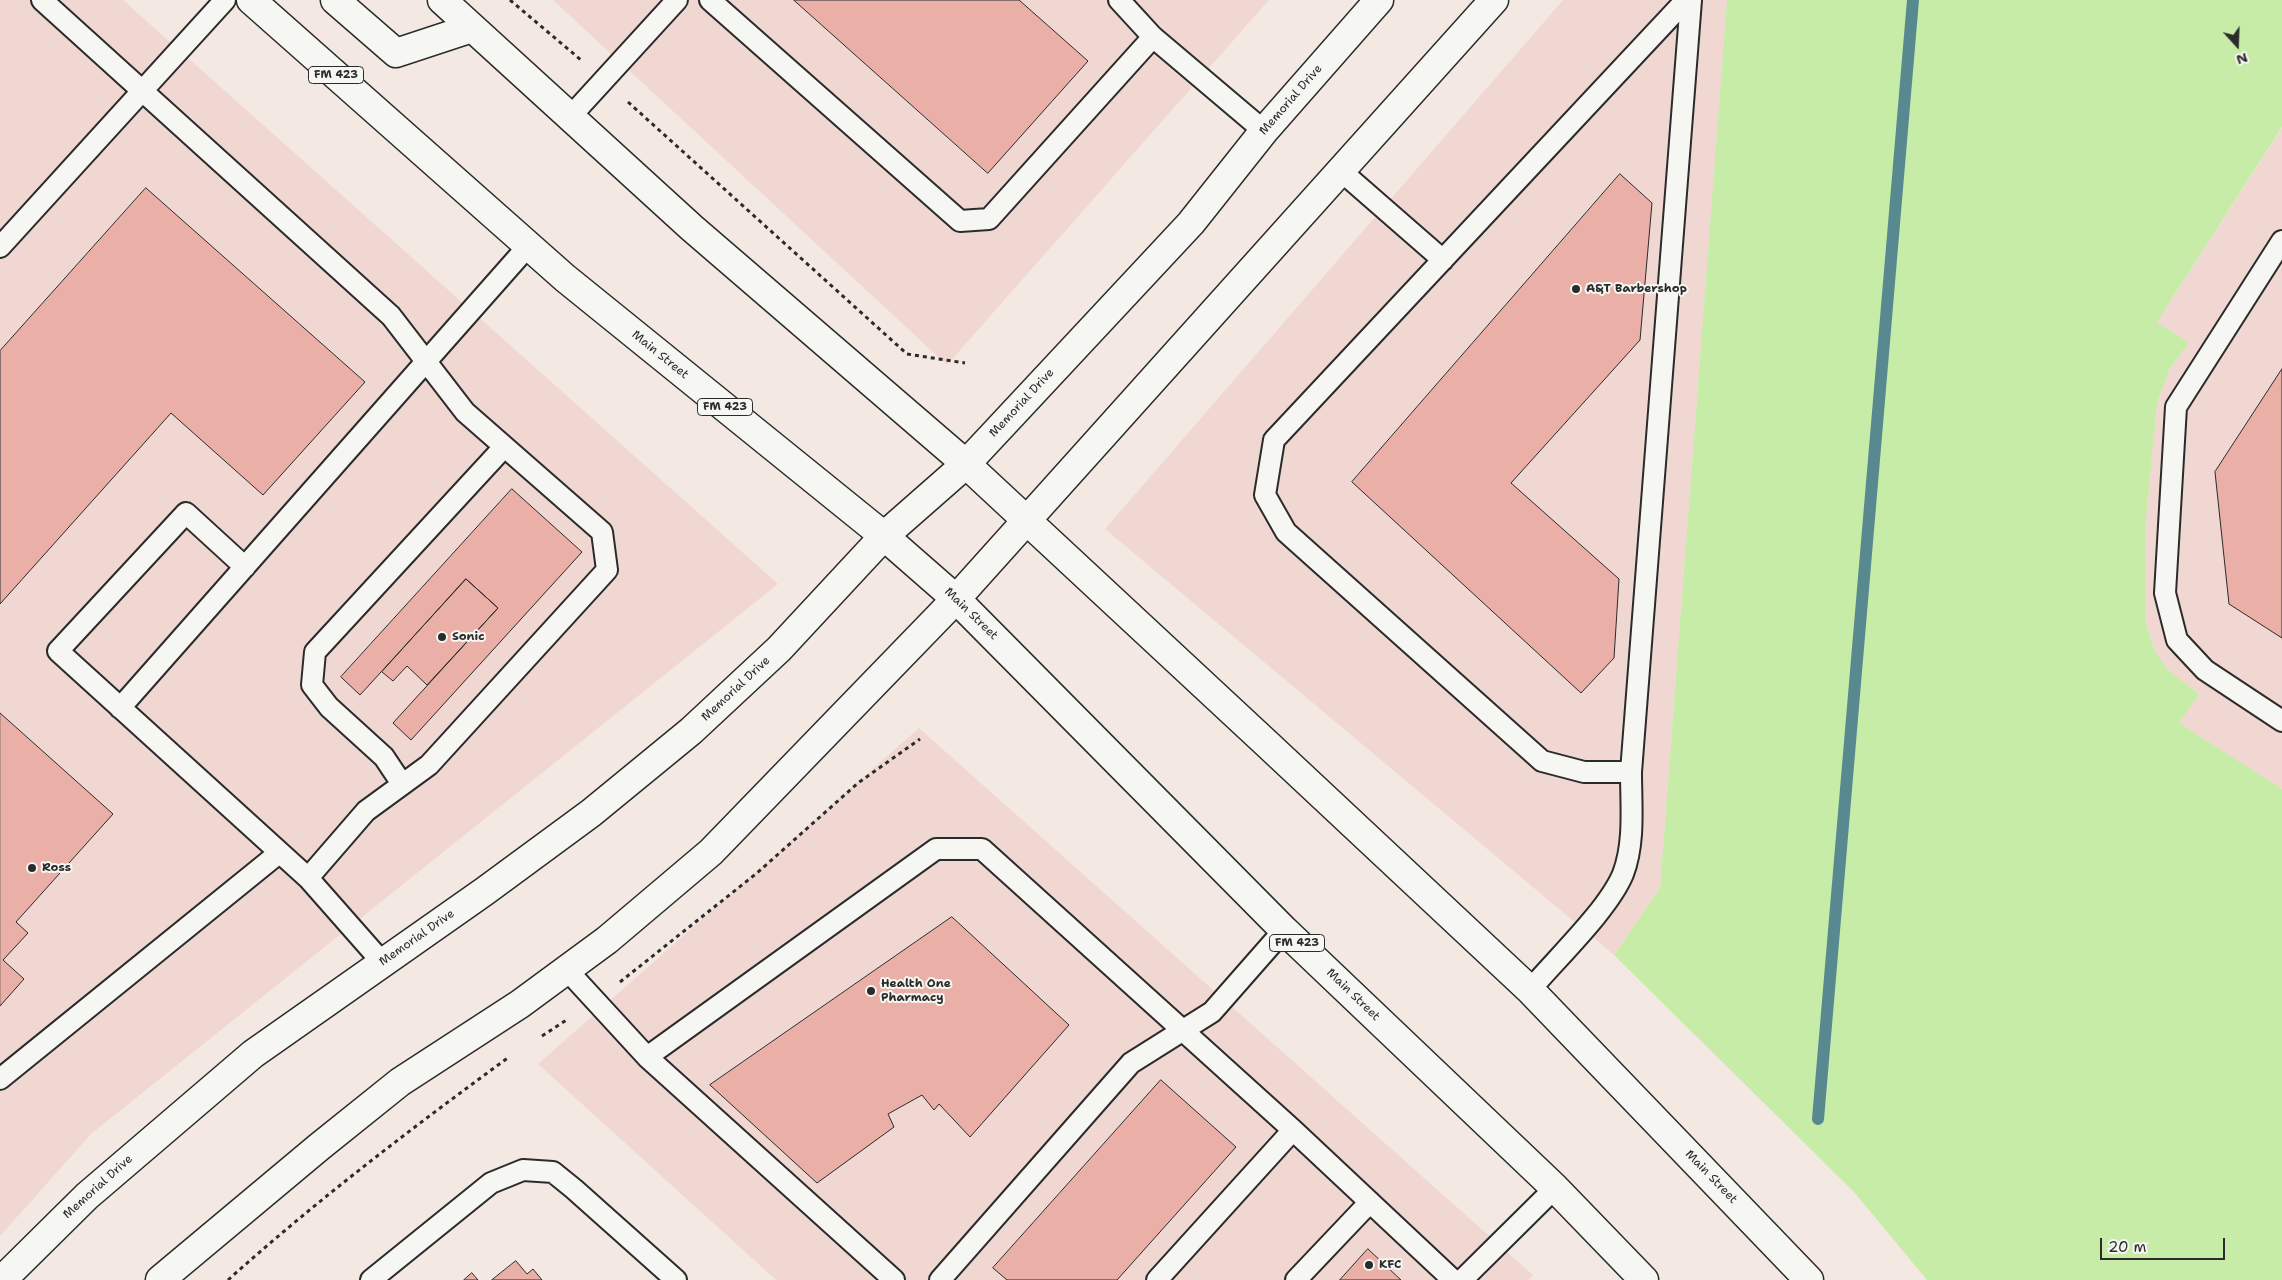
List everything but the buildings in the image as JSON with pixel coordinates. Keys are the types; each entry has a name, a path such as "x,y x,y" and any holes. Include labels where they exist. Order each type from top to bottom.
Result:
{"main road":[{"name":"Main Street","path":"250,0 565,278 884,536 956,600 1284,930 1555,1188 1644,1280"},
{"path":"336,0 396,53 472,28"},
{"name":"Main Street","path":"442,0 692,228 966,464 1530,990 1809,1280"},
{"name":"Memorial Drive","path":"2,1280 87,1196 253,1054 485,891 591,813 691,732 779,649 884,536 966,464 1191,223 1264,130 1379,0"},
{"path":"160,1280 318,1147 400,1082 520,1004 567,970 607,940 711,852 956,600 1028,522 1494,0"}],"lane":[{"path":"42,0 391,316 465,412 602,532 607,570 429,765 366,811 308,878"},
{"path":"0,247 225,0"},
{"path":"570,117 677,0"},
{"path":"710,0 960,221 989,219 1153,37"},
{"path":"1119,0 1153,37 1264,130"},
{"path":"1631,772 1584,772 1542,761 1286,532 1265,495 1274,440 1686,0"},
{"path":"1530,990 1606,903 1623,874 1631,833 1631,772 1691,0"},
{"path":"1341,170 1443,260"},
{"path":"2282,241 2176,407 2165,593 2177,640 2205,670 2282,721"},
{"path":"120,708 529,245"},
{"path":"402,784 384,757 329,707 312,685 316,652 504,447"},
{"path":"245,567 186,513 58,651 308,878 382,962"},
{"path":"647,1057 936,849 982,849 1293,1130 1453,1280"},
{"path":"0,1079 279,853"},
{"path":"940,1280 1131,1063 1212,1012 1284,930"},
{"path":"567,970 647,1057 894,1280"},
{"path":"1157,1280 1293,1130"},
{"path":"371,1280 491,1183 523,1170 553,1172 574,1188 676,1280"},
{"path":"1462,1280 1555,1188"},
{"path":"1296,1280 1370,1202"}],"path":[{"path":"510,0 604,80 907,354 965,363"}],"shaded area":[{"path":"0,0 123,0 778,584 91,1134 0,1236"},
{"path":"553,0 1269,0 947,365"},
{"path":"1563,0 1727,0 1660,888 1614,955 1105,529"},
{"path":"2282,128 2282,789 2178,723 2199,694 2168,670 2155,651 2145,621 2145,529 2157,403 2170,368 2189,343 2157,322"},
{"path":"919,728 1533,1275 1528,1280 776,1280 538,1064"}],"green space":[{"path":"1727,0 2282,0 2282,127 2157,322 2189,343 2170,368 2157,403 2145,529 2145,621 2155,651 2168,670 2199,694 2179,723 2282,789 2282,1280 1927,1280 1854,1192 1614,955 1660,888"}],"waterway":[{"path":"1818,1119 1913,0"}],"place":[{"name":"A&T Barbershop","path":"1576,289"},
{"name":"Sonic","path":"442,637"},
{"name":"Ross","path":"32,868"},
{"name":"Health One Pharmacy","path":"871,991"},
{"name":"KFC","path":"1369,1265"}]}
